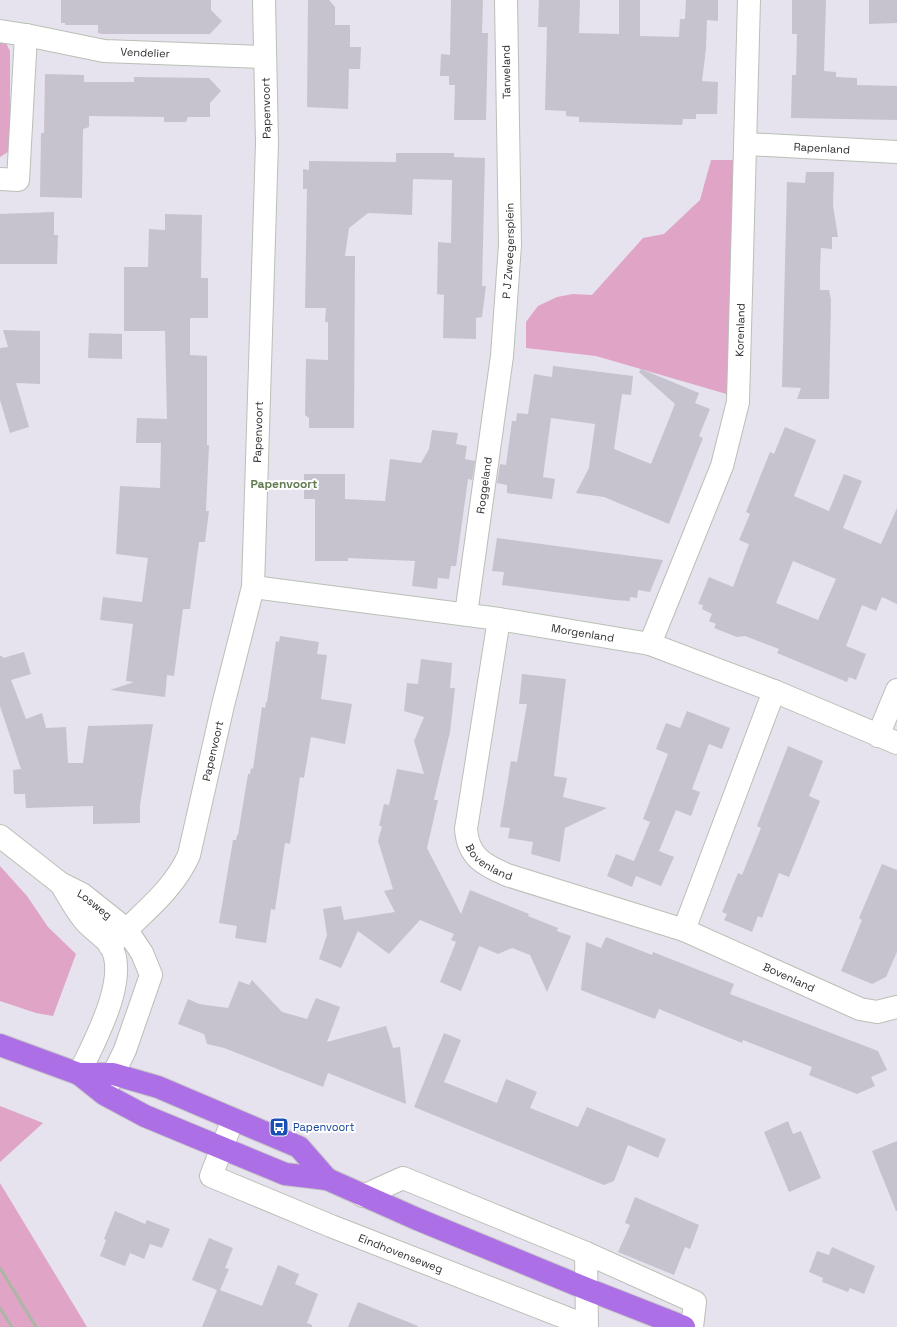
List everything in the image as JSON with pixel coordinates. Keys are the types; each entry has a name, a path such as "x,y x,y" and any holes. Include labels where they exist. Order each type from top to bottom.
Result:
{"main road":[{"path":"0,1045 79,1074 104,1094 145,1116 221,1148 285,1174 327,1179 363,1196 587,1290 684,1327"},
{"path":"79,1074 113,1074 158,1087 299,1147 327,1179"}],"street":[{"name":"Papenvoort","path":"110,946 167,890 181,871 189,855 223,705 253,587 267,143 264,0"},
{"name":"Tarweland","path":"506,0 507,144"},
{"name":"Korenland","path":"650,644 722,466 738,402 749,0"},
{"name":"Vendelier","path":"0,31 104,51 265,57"},
{"path":"0,179 18,180 26,35"},
{"name":"P J Zweegersplein","path":"502,356 510,245 507,144"},
{"name":"Rapenland","path":"746,144 897,152"},
{"name":"Roggeland","path":"466,614 502,356"},
{"name":"Morgenland","path":"253,587 466,614 650,644 774,691 888,740"},
{"name":"Bovenland","path":"499,619 466,829 467,842 478,859 488,866 508,875 684,930 860,1009 877,1012 896,1011"},
{"path":"888,740 897,690"},
{"path":"684,930 774,691"},
{"name":"Losweg","path":"0,836 60,883 82,894 126,929"},
{"name":"Losweg","path":"60,883 84,920 110,946"},
{"path":"104,1094 125,1050 151,975 142,953 126,929"},
{"path":"79,1074 103,1022 116,981 116,961 110,946"},
{"name":"Eindhovenseweg","path":"233,1119 211,1176 331,1226 587,1326 586,1253"},
{"path":"363,1196 403,1178 586,1253 695,1302 692,1327"}],"shaded area":[{"path":"0,41 6,43 10,51 10,143 8,152 0,157"},
{"path":"711,160 733,160 730,395 596,356 526,348 526,322 538,306 557,297 573,294 592,295 643,238 664,234 700,200"},
{"path":"0,866 27,896 48,927 76,954 53,1016 36,1013 0,1001"},
{"path":"0,1106 43,1123 0,1162"},
{"path":"0,1183 78,1312 87,1327 0,1327"}],"building":[{"path":"61,0 211,0 211,10 222,21 210,34 102,34 98,33 98,25 65,25 65,23 61,23"},
{"path":"308,0 329,0 335,7 335,25 350,25 350,47 361,47 360,69 349,69 348,109 307,107"},
{"path":"451,0 483,0 482,33 488,33 486,120 454,120 455,85 449,85 449,76 440,76 441,54 450,55"},
{"path":"539,0 580,0 579,33 619,34 619,0 640,0 640,36 679,37 680,19 685,19 686,0 718,0 718,21 707,20 706,49 702,81 718,82 717,114 696,114 696,119 683,119 682,125 579,122 579,117 566,116 566,111 545,110 547,27 538,27"},
{"path":"792,0 826,0 824,71 836,72 836,77 857,78 857,85 897,86 897,120 791,118 792,75 796,75 797,34 792,34"},
{"path":"869,0 897,0 897,23 869,24"},
{"path":"45,74 84,75 84,82 134,82 134,77 209,78 221,91 210,103 210,117 188,117 186,122 164,122 164,117 89,116 89,127 83,129 82,198 40,197 41,133 44,133"},
{"path":"396,153 454,153 454,157 485,158 482,286 486,286 482,317 476,318 476,339 443,338 444,295 437,294 438,242 451,243 452,180 413,179 412,215 368,213 349,228 345,256 355,256 354,428 309,428 309,418 305,415 306,359 328,360 328,322 325,322 326,308 305,308 307,189 303,189 303,169 309,170 309,161 396,162"},
{"path":"806,172 834,172 833,205 838,237 832,237 832,249 821,248 820,269 820,290 829,290 831,300 829,399 797,399 801,388 782,387 787,182 805,183"},
{"path":"54,212 54,235 58,235 57,264 0,264 0,214"},
{"path":"165,214 202,215 201,278 208,278 208,318 190,318 190,355 207,356 207,445 209,445 206,511 209,511 205,542 199,542 190,609 183,609 174,676 167,675 165,697 110,690 134,682 126,681 133,624 100,620 103,597 142,602 148,558 116,554 120,486 160,488 161,443 136,443 137,418 167,419 165,331 124,331 124,267 148,267 149,229 165,230"},
{"path":"3,330 40,331 40,384 16,383 29,427 10,433 0,400 0,348 8,347"},
{"path":"89,333 122,334 122,359 88,358"},
{"path":"553,366 633,376 631,395 622,394 614,449 651,464 675,404 639,372 641,369 699,393 695,403 710,409 699,436 703,438 669,524 604,497 576,493 589,468 595,424 551,418 543,477 555,479 552,499 507,493 507,485 497,483 500,464 506,465 512,421 516,421 517,413 528,414 534,374 552,377"},
{"path":"785,427 816,440 794,496 829,511 844,474 862,481 843,528 881,544 897,508 897,604 882,597 876,611 862,605 846,646 866,654 856,680 849,677 847,682 777,653 779,649 745,636 737,637 714,628 716,624 709,621 712,614 702,609 703,605 698,604 709,577 733,587 749,544 739,540 750,514 746,512 770,452 774,454","holes":["793,561 836,579 818,620 776,603"]},
{"path":"432,430 458,433 456,444 467,446 465,459 475,461 472,480 468,479 456,566 451,566 449,579 438,578 437,589 412,586 415,561 348,558 348,561 315,561 315,499 304,499 304,474 345,474 345,499 385,501 390,459 421,463 429,449"},
{"path":"497,538 663,560 650,592 638,590 637,598 630,597 630,601 614,600 502,585 504,572 492,571"},
{"path":"280,636 319,642 317,654 327,655 321,699 352,704 345,744 311,737 304,778 300,777 290,844 285,843 275,910 271,909 266,943 235,938 237,926 219,923 233,840 236,840 238,835 248,774 250,774 251,768 253,769 262,707 265,708 267,702 276,641 279,642"},
{"path":"24,652 31,674 11,680 26,719 42,713 46,728 66,727 68,763 83,763 88,726 153,724 140,805 140,823 93,824 93,806 26,808 25,794 14,794 13,770 21,769 0,706 0,656 3,658"},
{"path":"421,659 452,663 450,688 455,688 450,732 434,800 438,800 427,848 461,914 470,890 529,914 528,916 558,928 557,931 571,936 547,992 530,955 512,948 498,954 479,946 461,991 440,982 456,942 451,940 454,934 420,920 389,954 358,931 341,968 319,959 327,935 323,909 341,906 344,920 395,912 384,891 393,889 378,841 382,826 379,826 384,804 389,805 397,769 424,774 414,741 424,717 404,711 407,683 418,684"},
{"path":"522,674 566,679 554,776 567,778 563,797 607,808 565,828 560,862 531,854 533,842 508,838 510,828 500,827 511,761 517,762 527,704 519,704"},
{"path":"687,711 730,728 722,749 709,744 692,789 700,792 691,816 676,810 659,851 674,857 661,886 636,876 632,887 607,876 616,854 634,861 650,822 643,819 668,754 656,749 666,723 680,728"},
{"path":"788,746 823,761 809,796 820,801 789,877 779,873 762,918 758,916 752,932 724,920 727,914 722,912 738,873 742,875 761,828 757,826"},
{"path":"882,864 897,870 897,952 886,977 872,984 841,971 862,920 859,918"},
{"path":"606,937 652,955 653,952 734,984 730,994 878,1051 887,1070 871,1077 875,1086 857,1094 809,1075 812,1067 743,1040 742,1043 659,1009 655,1019 581,990 586,942 601,948"},
{"path":"252,980 282,1012 307,1019 316,998 340,1007 327,1042 386,1026 393,1048 400,1047 406,1104 328,1073 323,1087 224,1048 207,1044 204,1034 178,1024 188,999 199,1004 228,1008 239,981 249,985"},
{"path":"444,1033 461,1040 444,1082 497,1103 506,1079 537,1092 530,1108 578,1127 587,1107 666,1139 658,1158 628,1145 614,1181 604,1185 414,1107"},
{"path":"788,1121 793,1134 801,1131 821,1178 789,1192 764,1132"},
{"path":"897,1141 897,1211 896,1211 872,1151"},
{"path":"635,1197 699,1225 690,1249 685,1247 674,1275 618,1252 630,1225 625,1223"},
{"path":"115,1211 145,1224 147,1220 170,1229 162,1248 150,1244 144,1259 130,1253 125,1266 100,1256 106,1240 104,1239"},
{"path":"209,1238 233,1248 225,1268 229,1269 220,1290 262,1306 278,1265 299,1274 295,1284 318,1294 307,1323 312,1325 312,1327 202,1327 217,1290 192,1280"},
{"path":"832,1247 875,1266 864,1294 850,1288 848,1292 822,1282 823,1278 809,1272 817,1251 829,1255"},
{"path":"358,1302 418,1326 348,1327"}],"railway":[{"path":"0,1268 36,1327"},
{"path":"0,1308 12,1327"}],"place":[{"name":"Papenvoort","path":"279,1127"}],"district":[{"name":"Papenvoort","path":"284,484"}]}
